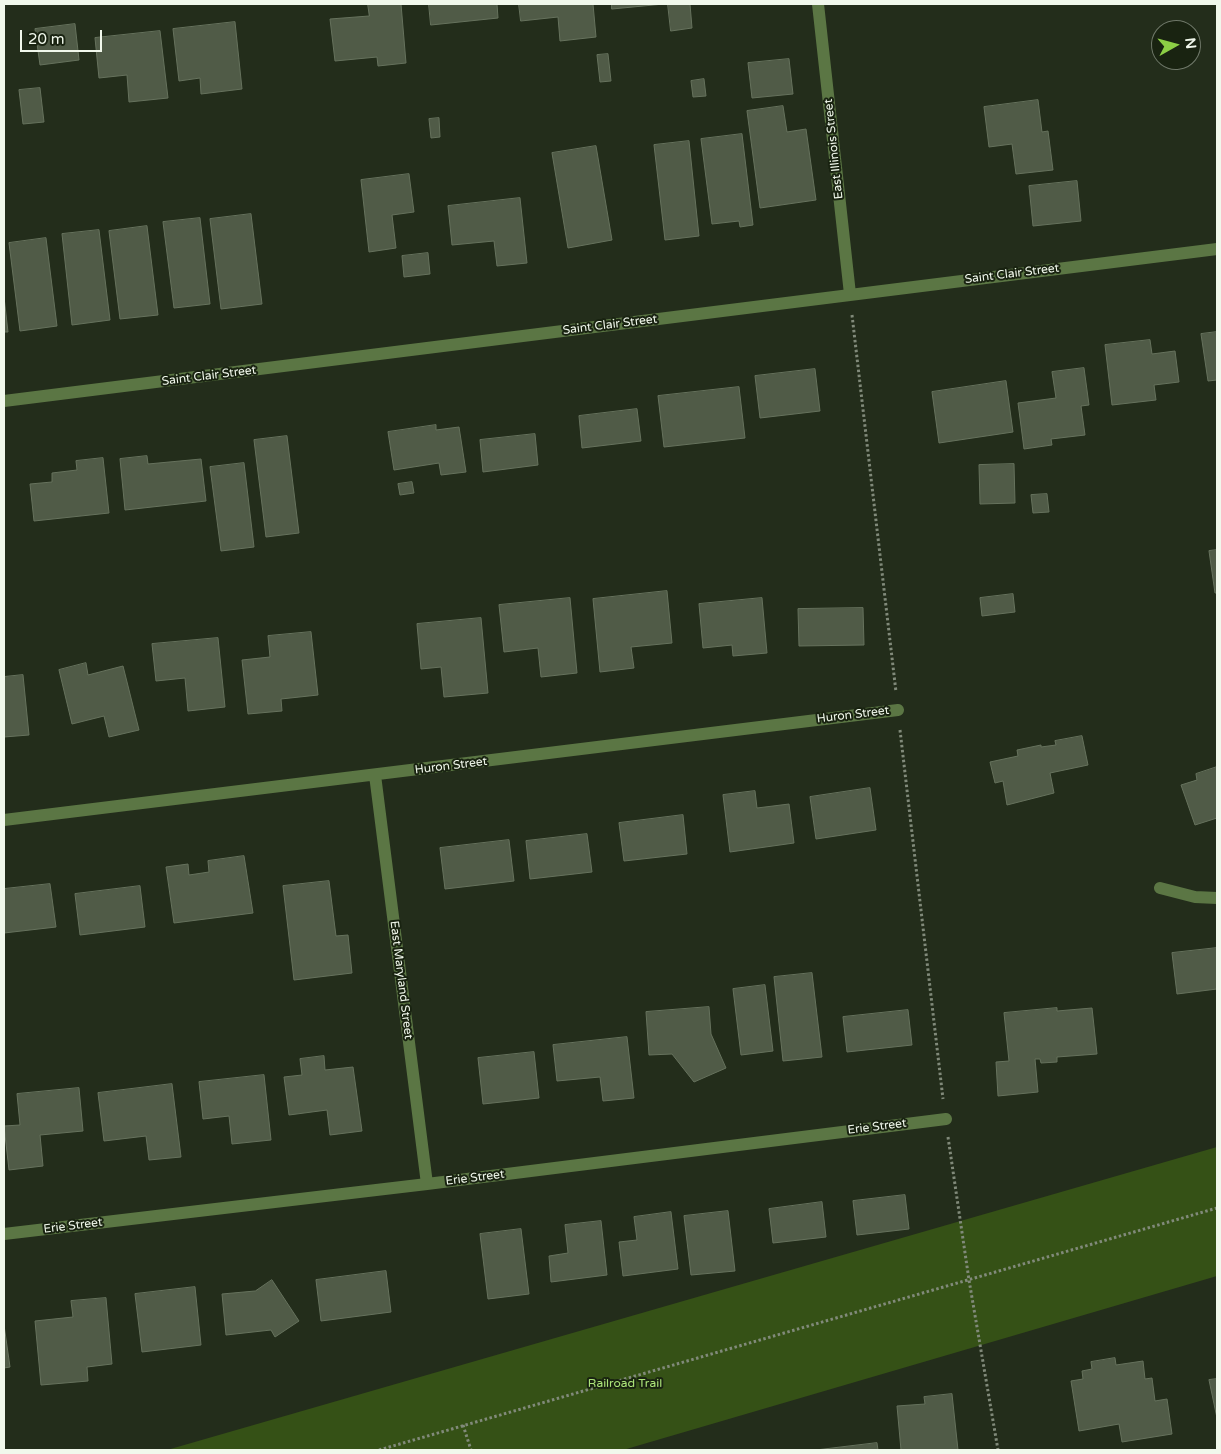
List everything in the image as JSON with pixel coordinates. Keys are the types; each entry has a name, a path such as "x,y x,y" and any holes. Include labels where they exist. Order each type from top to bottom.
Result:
{"street":[{"name":"East Illinois Street","path":"818,4 850,294"},
{"name":"Saint Clair Street","path":"4,401 1217,249"},
{"name":"Huron Street","path":"4,820 898,710"},
{"name":"East Maryland Street","path":"375,775 427,1184"},
{"path":"1160,888 1195,898 1217,898"},
{"name":"Erie Street","path":"4,1234 427,1184 946,1119"}],"path":[{"path":"850,294 946,1119 969,1280 998,1450"},
{"path":"379,1450 1217,1208"},
{"path":"463,1425 470,1450"}],"green space":[{"name":"Railroad Trail","path":"1217,1147 1217,1276 623,1450 167,1450"}],"building":[{"path":"368,4 401,4 406,63 378,66 377,57 335,61 330,19 369,16"},
{"path":"429,4 497,4 498,18 431,25"},
{"path":"519,4 593,4 596,37 560,41 558,17 521,21"},
{"path":"612,4 664,4 612,9"},
{"path":"668,4 690,4 692,28 671,31"},
{"path":"235,22 242,89 201,94 200,78 179,81 173,29"},
{"path":"75,24 79,60 40,65 35,29"},
{"path":"160,31 168,98 129,102 127,75 99,78 95,38"},
{"path":"608,54 611,81 600,82 597,55"},
{"path":"789,59 793,94 752,98 748,63"},
{"path":"704,79 706,96 693,97 691,81"},
{"path":"40,88 44,122 23,124 19,90"},
{"path":"1038,100 1042,132 1048,131 1053,170 1016,174 1012,144 989,147 984,107"},
{"path":"783,106 787,132 806,129 816,200 760,208 747,111"},
{"path":"439,118 440,137 431,138 429,119"},
{"path":"742,134 753,225 740,227 739,221 712,224 701,139"},
{"path":"689,141 699,236 665,240 654,145"},
{"path":"596,146 612,240 568,248 552,153"},
{"path":"409,174 414,212 392,215 396,248 369,252 361,180"},
{"path":"1077,181 1081,221 1033,226 1029,186"},
{"path":"520,198 527,263 497,266 494,241 452,245 448,206"},
{"path":"251,214 262,304 221,309 210,219"},
{"path":"200,218 210,304 174,308 163,222"},
{"path":"147,226 158,315 120,319 109,231"},
{"path":"99,230 110,320 72,325 62,234"},
{"path":"46,238 57,326 20,331 9,243"},
{"path":"428,253 430,274 404,277 402,256"},
{"path":"4,297 8,332 4,332"},
{"path":"1217,332 1217,380 1208,381 1201,334"},
{"path":"1150,340 1152,354 1175,351 1179,382 1154,385 1156,400 1112,405 1105,345"},
{"path":"1084,368 1089,405 1081,406 1085,435 1051,439 1052,445 1024,449 1018,403 1056,398 1052,372"},
{"path":"815,369 820,411 760,418 755,376"},
{"path":"1006,381 1013,432 939,443 932,392"},
{"path":"739,387 745,438 664,447 658,396"},
{"path":"637,409 641,441 582,448 579,416"},
{"path":"436,425 436,430 459,427 466,472 441,475 439,463 394,470 388,432"},
{"path":"535,434 538,465 483,472 480,440"},
{"path":"287,436 299,533 266,537 254,440"},
{"path":"147,456 148,464 201,459 206,501 125,510 120,459"},
{"path":"103,458 109,513 34,521 30,484 52,482 52,473 77,470 76,461"},
{"path":"244,463 254,547 221,551 210,467"},
{"path":"1014,464 1015,503 980,504 979,465"},
{"path":"412,482 414,493 400,495 398,484"},
{"path":"1047,494 1049,512 1033,513 1031,495"},
{"path":"1217,550 1217,593 1215,593 1209,551"},
{"path":"667,591 672,643 631,647 634,668 600,672 593,599"},
{"path":"1013,594 1015,612 982,616 980,598"},
{"path":"570,598 577,673 541,677 538,648 504,652 499,605"},
{"path":"762,598 767,653 733,656 732,645 703,648 699,604"},
{"path":"863,608 864,645 799,646 798,609"},
{"path":"481,618 488,693 444,697 441,667 421,669 417,624"},
{"path":"311,632 318,695 281,699 282,711 248,714 242,660 270,657 268,636"},
{"path":"218,638 225,707 188,711 185,678 156,681 152,644"},
{"path":"86,663 88,675 123,666 139,730 109,737 104,716 72,724 59,670"},
{"path":"23,675 29,735 4,737 4,677"},
{"path":"1082,736 1088,765 1050,773 1054,793 1007,805 1003,781 995,783 990,762 1018,756 1017,750 1041,745 1041,747 1056,745 1055,741"},
{"path":"1217,767 1217,818 1195,825 1181,785 1197,780 1196,774"},
{"path":"870,788 876,830 816,839 810,797"},
{"path":"755,791 757,808 789,804 794,843 730,852 723,795"},
{"path":"683,815 687,854 624,861 619,823"},
{"path":"587,834 592,872 530,879 526,841"},
{"path":"509,840 514,881 445,889 440,848"},
{"path":"244,856 253,913 174,923 166,867 188,864 189,875 209,872 208,861"},
{"path":"329,881 336,936 348,935 352,973 294,980 283,886"},
{"path":"50,884 56,927 4,933 4,889"},
{"path":"140,886 145,927 80,935 75,894"},
{"path":"1217,948 1217,989 1177,994 1172,953"},
{"path":"812,973 822,1057 783,1061 774,977"},
{"path":"765,985 773,1051 741,1055 733,989"},
{"path":"709,1007 711,1034 726,1068 694,1082 672,1054 649,1055 646,1012"},
{"path":"1057,1008 1057,1011 1092,1008 1097,1054 1057,1057 1057,1062 1041,1063 1040,1059 1035,1059 1038,1092 998,1096 996,1062 1009,1061 1004,1013"},
{"path":"908,1010 912,1045 847,1052 843,1017"},
{"path":"627,1037 634,1098 603,1101 600,1077 557,1081 553,1045"},
{"path":"534,1052 539,1098 483,1104 478,1058"},
{"path":"324,1056 325,1070 353,1067 362,1131 330,1135 327,1110 289,1115 284,1077 302,1075 300,1059"},
{"path":"264,1075 271,1140 232,1144 229,1116 203,1119 199,1082"},
{"path":"172,1084 181,1157 149,1160 146,1136 104,1141 98,1093"},
{"path":"79,1088 83,1131 40,1135 43,1166 9,1170 4,1126 20,1125 17,1094"},
{"path":"905,1195 909,1229 857,1235 853,1201"},
{"path":"822,1202 826,1237 773,1243 769,1209"},
{"path":"728,1211 735,1271 691,1275 684,1216"},
{"path":"671,1212 678,1269 623,1276 619,1242 637,1240 634,1217"},
{"path":"601,1221 607,1275 551,1282 549,1256 568,1253 565,1225"},
{"path":"521,1229 529,1294 488,1299 480,1234"},
{"path":"386,1271 391,1312 321,1321 316,1280"},
{"path":"272,1280 299,1321 275,1337 271,1330 226,1335 222,1294 255,1291"},
{"path":"195,1287 201,1345 142,1352 135,1294"},
{"path":"106,1298 112,1364 87,1367 88,1381 41,1385 35,1321 73,1317 71,1301"},
{"path":"4,1325 10,1367 4,1368"},
{"path":"1115,1358 1116,1365 1143,1361 1145,1379 1152,1378 1155,1401 1167,1399 1172,1434 1122,1442 1119,1424 1079,1431 1071,1381 1083,1379 1082,1371 1092,1369 1091,1362"},
{"path":"1217,1379 1217,1418 1209,1380"},
{"path":"952,1394 958,1450 901,1450 897,1406 925,1404 924,1397"},
{"path":"877,1443 878,1450 816,1450"}]}
